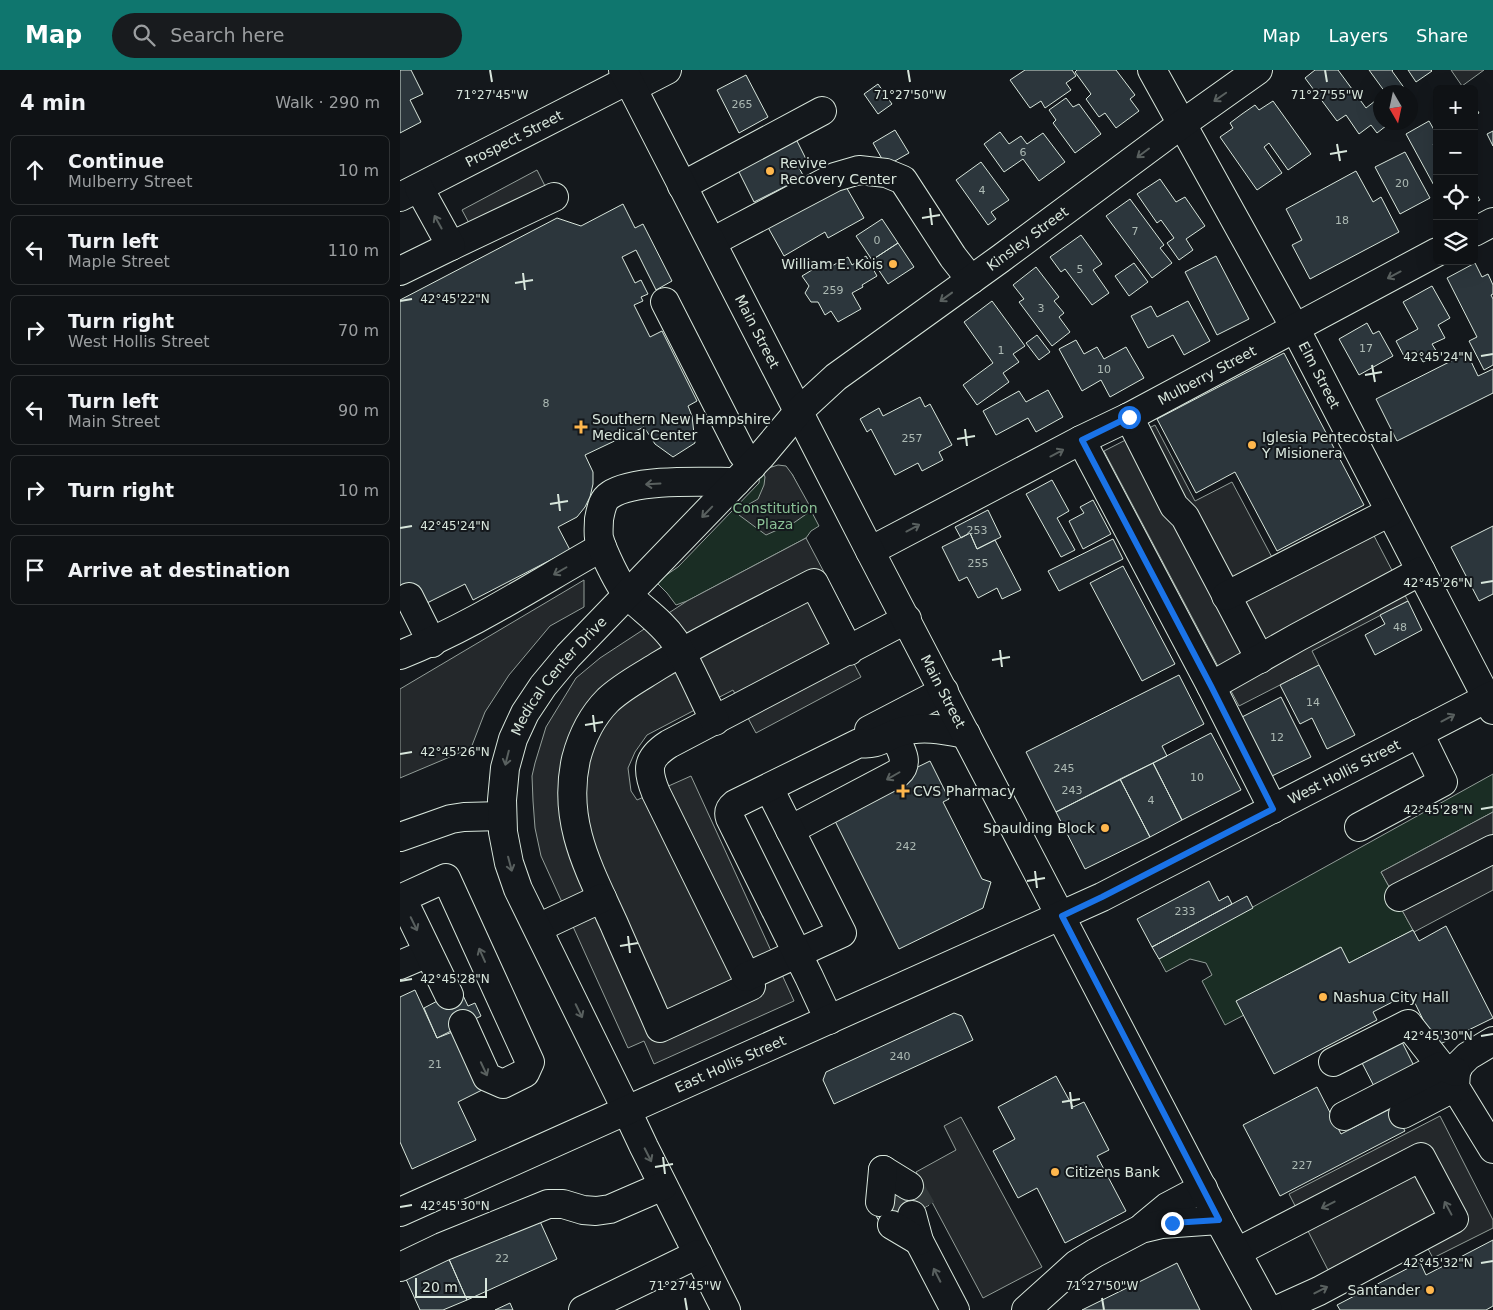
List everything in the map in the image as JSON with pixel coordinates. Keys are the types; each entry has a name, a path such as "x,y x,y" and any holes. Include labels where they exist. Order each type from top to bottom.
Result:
{"main road":[{"name":"Prospect Street","path":"410,193 627,79 667,70"},
{"name":"Elm Street","path":"1152,70 1295,328 1491,701"},
{"name":"Kinsley Street","path":"798,412 836,377 1258,70"},
{"name":"Main Street","path":"627,79 870,551 1219,1220 1268,1310"},
{"path":"682,186 822,111"},
{"path":"712,242 835,177 859,170 886,173 903,180 971,280"},
{"path":"410,193 451,246"},
{"path":"400,271 554,197"},
{"path":"1478,230 1493,222"},
{"name":"Mulberry Street","path":"870,551 1129,417 1433,254"},
{"path":"665,302 742,453 744,474 631,486 611,494 603,502 599,530 602,547 617,577 628,594 662,625 673,639 715,721"},
{"name":"Medical Center Drive","path":"726,1310 663,1186 513,877 506,848 502,816 502,784 513,738 525,712 543,686 568,656 744,474 798,412"},
{"path":"1129,417 1174,506 1185,518 1260,659"},
{"path":"1082,440 1273,809"},
{"path":"1226,596 1390,512"},
{"path":"400,655 466,625 602,547"},
{"path":"1211,686 1421,571"},
{"path":"849,651 814,583 681,652 625,686 609,700 591,722 580,744 573,773 572,813 583,854 660,1028 751,986 656,793 650,775 651,762 658,752 669,744 849,651 906,620"},
{"path":"409,597 432,642"},
{"path":"859,743 874,726 944,691"},
{"name":"West Hollis Street","path":"1062,916 1419,733 1491,701"},
{"path":"829,1020 729,815 731,807 859,743 875,743 910,730 944,730 966,734"},
{"path":"1359,827 1444,782 1419,733"},
{"path":"790,830 898,773 903,766 904,756 894,735"},
{"path":"746,977 842,933 768,788"},
{"path":"400,837 451,819 502,816"},
{"path":"1399,897 1493,849"},
{"path":"449,995 401,897 446,878 530,1062 525,1073 502,1084 488,1077 463,1024"},
{"path":"538,928 602,898"},
{"name":"East Hollis Street","path":"400,1212 1062,916"},
{"path":"400,965 428,953"},
{"path":"1333,1062 1408,1024 1451,1075 1493,1149"},
{"path":"1402,1114 1451,1075 1468,1056 1493,1041"},
{"path":"1344,1116 1451,1075"},
{"path":"1238,1252 1421,1158 1454,1219 1319,1291 1277,1310"},
{"path":"883,1170 955,1310"},
{"path":"400,1267 442,1247 548,1204 563,1204 583,1210 610,1209 663,1186"},
{"path":"1141,1229 1167,1207 1203,1188"},
{"path":"1026,1310 1077,1264 1141,1229 1162,1224 1219,1220"},
{"path":"583,1310 698,1254"}],"green space":[{"name":"Constitution Plaza","path":"771,466 792,474 819,526 811,531 806,538 676,605 656,582 678,567 759,483 760,473"},
{"path":"1493,774 1493,812 1381,872 1413,930 1349,963 1340,947 1237,1001 1244,1015 1225,1025 1202,981 1212,975 1206,963 1190,959 1166,972 1159,959"}],"shaded area":[{"path":"1451,70 1484,70 1463,85 1461,85"},
{"path":"537,170 546,188 471,227 462,210"},
{"path":"1155,425 1195,501 1232,482 1283,578 1372,532 1408,601 1312,651 1319,665 1239,706 1104,451"},
{"path":"778,465 786,466 812,510 795,522 766,535 739,515 739,512 758,499 764,485 765,477 762,470"},
{"path":"806,538 854,629 840,637 861,677 756,733 733,690 647,735 635,752 628,768 631,791 637,800 691,776 794,1001 654,1064 644,1041 628,1048 541,856 535,828 533,801 532,776 535,763 546,727 576,678 600,658 687,601"},
{"path":"584,580 584,607 550,626 509,675 485,712 471,748 400,778 400,689"},
{"path":"1493,812 1493,890 1414,932 1381,872"},
{"path":"1440,1116 1493,1220 1493,1228 1433,1258 1415,1225 1328,1270 1289,1194"},
{"path":"961,1117 1042,1267 983,1298 916,1172 956,1150 944,1126"}],"building":[{"path":"400,70 411,70 423,94 410,100 421,122 400,133"},
{"path":"1025,70 1072,70 1076,76 1066,83 1071,90 1045,108 1041,101 1030,108 1010,80"},
{"path":"1077,70 1116,70 1135,95 1130,99 1139,111 1116,128 1105,113 1099,117 1086,99 1091,94 1075,72"},
{"path":"1315,70 1338,70 1366,108 1373,103 1373,128 1371,125 1359,134 1346,115 1337,121 1305,78"},
{"path":"1369,70 1393,70 1402,85 1380,85"},
{"path":"1408,70 1431,70 1432,71 1416,82"},
{"path":"746,75 768,117 739,133 717,90"},
{"path":"878,84 892,104 878,114 864,94"},
{"path":"1066,98 1073,107 1079,104 1101,134 1075,153 1053,123 1056,120 1049,110"},
{"path":"1273,101 1311,154 1288,170 1269,143 1264,147 1282,173 1257,190 1220,137 1233,128 1230,123 1255,105 1259,110"},
{"path":"1429,121 1433,128 1433,184 1406,134 1413,130 1418,130 1418,127"},
{"path":"895,130 909,153 886,166 873,143"},
{"path":"1493,131 1493,146 1487,134"},
{"path":"1000,132 1009,144 1021,136 1027,144 1043,133 1065,162 1039,181 1023,159 1004,172 984,144"},
{"name":"Revive Recovery Center","path":"794,135 806,159 797,164 804,177 754,202 735,164"},
{"path":"1405,152 1430,198 1400,214 1375,167"},
{"path":"981,162 1009,200 991,212 996,219 988,225 956,180"},
{"path":"1356,171 1373,202 1381,197 1399,232 1310,279 1292,245 1302,240 1286,209"},
{"path":"841,178 864,218 828,238 825,232 784,256 765,222"},
{"path":"1160,179 1176,202 1185,197 1205,226 1186,239 1193,250 1179,260 1167,243 1174,238 1161,220 1157,223 1137,194"},
{"path":"1130,199 1164,245 1160,248 1172,263 1152,278 1106,216"},
{"name":"Southern New Hampshire Medical Center","path":"623,204 635,228 643,224 672,281 656,290 636,250 622,257 635,283 641,280 648,294 641,297 643,301 634,305 650,337 662,331 697,401 688,406 692,416 695,443 673,457 655,444 644,427 585,455 593,472 590,497 577,517 558,527 570,550 473,600 465,584 427,603 419,587 400,597 400,300 557,218 581,226"},
{"path":"882,219 898,243 872,260 856,236"},
{"path":"1081,235 1102,264 1093,270 1109,293 1092,305 1065,269 1061,272 1050,257"},
{"name":"William E. Kois","path":"898,243 914,267 888,284 872,260"},
{"path":"866,256 877,276 852,293 861,309 838,322 831,311 825,315 818,302 811,302 805,293 809,286 802,276 827,261 830,267 848,257 852,265"},
{"path":"1216,256 1249,319 1217,335 1185,272"},
{"path":"1134,263 1148,282 1129,296 1115,276"},
{"path":"1471,265 1476,265 1482,277 1488,274 1493,285 1493,294 1491,295 1493,299 1493,365 1484,370 1469,341 1477,337 1447,278"},
{"path":"1036,267 1059,297 1054,301 1064,313 1059,317 1070,332 1052,346 1019,302 1024,299 1013,285"},
{"path":"1432,286 1450,318 1438,325 1445,338 1432,344 1438,354 1423,362 1417,351 1405,358 1396,341 1418,329 1403,302"},
{"path":"992,301 1025,346 1013,354 1019,362 1003,373 1009,382 977,405 963,385 993,363 964,322"},
{"path":"1188,301 1210,341 1184,355 1173,335 1148,348 1131,316 1151,306 1157,317"},
{"path":"1367,323 1373,334 1379,331 1393,356 1359,375 1339,339"},
{"path":"1037,335 1050,352 1039,360 1026,343"},
{"path":"1076,340 1084,354 1097,347 1104,359 1126,347 1144,378 1110,397 1101,380 1082,391 1059,349"},
{"name":"Iglesia Pentecostal Y Misionera","path":"1284,353 1364,505 1277,551 1235,472 1196,493 1157,419"},
{"path":"1467,353 1478,376 1493,369 1493,393 1397,441 1376,399"},
{"path":"1048,390 1063,417 1036,432 1028,418 996,435 983,411 1019,391 1026,402"},
{"path":"920,397 925,407 930,404 952,445 939,452 943,460 922,471 918,463 895,475 871,429 867,432 860,419 879,408 883,416"},
{"path":"1052,480 1069,511 1057,518 1075,550 1061,557 1026,494"},
{"path":"1093,500 1111,534 1083,549 1069,521 1084,513 1080,507"},
{"path":"988,510 1001,537 977,549 970,533 961,538 955,527"},
{"path":"1493,526 1493,594 1479,601 1451,547"},
{"path":"970,533 977,549 995,540 1021,590 1002,599 997,588 978,598 967,577 959,581 942,547"},
{"path":"1113,539 1123,559 1059,591 1048,571"},
{"path":"1123,566 1175,664 1142,681 1090,583"},
{"path":"1408,601 1422,630 1375,655 1365,635 1385,624 1380,615"},
{"path":"1319,665 1355,735 1327,749 1312,718 1300,724 1280,685"},
{"path":"1179,675 1204,724 1162,746 1167,756 1056,812 1026,752"},
{"path":"1281,697 1311,757 1272,776 1242,717"},
{"path":"1211,733 1241,790 1182,820 1153,763"},
{"name":"CVS Pharmacy","path":"930,761 949,799 943,802 982,879 991,882 983,908 899,949 831,813"},
{"path":"1153,763 1182,820 1150,837 1120,779"},
{"name":"Spaulding Block","path":"1120,779 1150,837 1085,869 1056,812"},
{"path":"1209,881 1219,901 1228,896 1232,904 1152,947 1137,919"},
{"path":"1247,896 1253,908 1159,959 1152,947"},
{"name":"Nashua City Hall","path":"1446,926 1493,1018 1436,1046 1410,993 1373,1012 1377,1020 1274,1074 1236,1001 1341,947 1349,963 1413,930 1419,941"},
{"path":"460,989 468,1006 475,1003 481,1016 437,1038 424,1008"},
{"path":"415,990 437,1038 455,1031 482,1090 458,1102 476,1140 412,1169 400,1142 400,997"},
{"path":"954,1013 962,1016 973,1040 834,1104 823,1080 826,1072"},
{"path":"1401,1040 1417,1072 1377,1092 1361,1061"},
{"name":"Citizens Bank","path":"1056,1076 1073,1107 1084,1102 1109,1150 1097,1156 1126,1211 1065,1243 1037,1188 1018,1198 993,1151 1015,1139 998,1107"},
{"path":"1317,1087 1341,1134 1392,1108 1405,1131 1280,1196 1243,1125"},
{"path":"917,1182 929,1205 884,1230 871,1207"},
{"path":"538,1217 557,1259 467,1300 448,1257"},
{"name":"Santander","path":"1493,1240 1493,1306 1486,1310 1340,1310 1337,1305 1420,1262 1426,1275"},
{"path":"448,1257 467,1300 443,1310 420,1310 405,1277"},
{"path":"1177,1263 1200,1310 1082,1310 1143,1280"},
{"path":"510,1303 513,1310 495,1310"}],"tunnel":[{"path":"909,1186 922,1209"},
{"path":"889,1197 902,1220"}],"place":[{"name":"Revive Recovery Center","path":"770,171"},
{"name":"William E. Kois","path":"893,264"},
{"name":"Southern New Hampshire Medical Center","path":"581,427"},
{"name":"Iglesia Pentecostal Y Misionera","path":"1252,445"},
{"name":"CVS Pharmacy","path":"903,791"},
{"name":"Spaulding Block","path":"1105,828"},
{"name":"Nashua City Hall","path":"1323,997"},
{"name":"Citizens Bank","path":"1055,1172"},
{"name":"Santander","path":"1430,1290"}],"route":[{"path":"1129,417 1082,440 1273,809 1062,916 1219,1220 1172,1223"}]}
